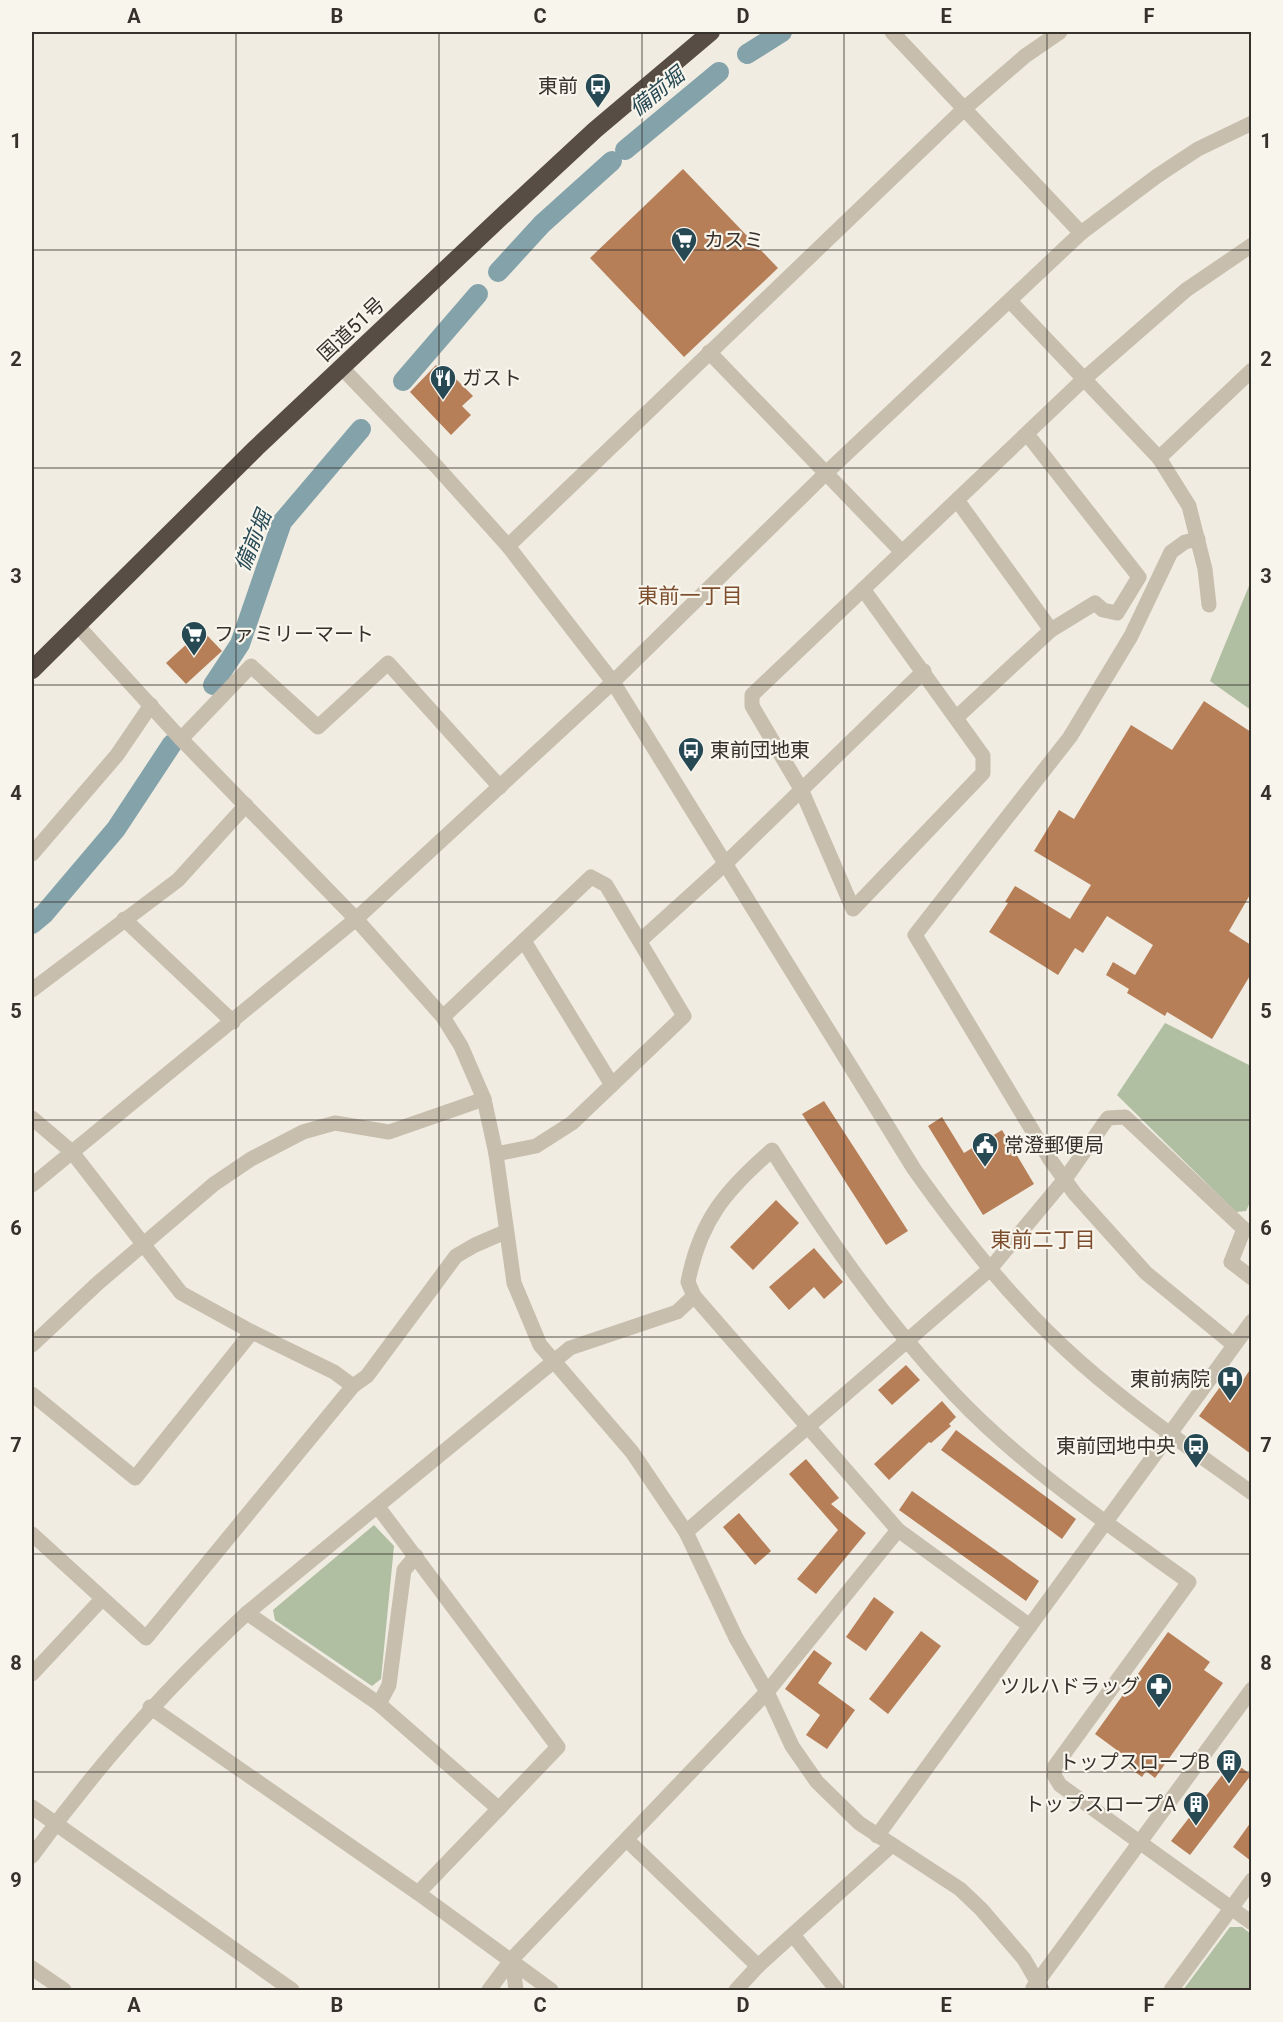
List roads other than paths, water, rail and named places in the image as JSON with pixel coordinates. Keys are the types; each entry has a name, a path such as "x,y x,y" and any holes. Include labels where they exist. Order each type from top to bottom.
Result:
{"highway":[{"name":"国道51号","path":"32,670 256,448 343,369 595,130 711,32"}],"street":[{"path":"892,32 1081,233"},
{"path":"508,546 965,108 1025,56 1060,32"},
{"path":"32,1185 356,919 614,682 826,473 1081,233 1157,176 1198,149 1251,123"},
{"path":"863,589 983,756 983,773 853,909 801,789 752,706 753,695 863,589 1084,379 1186,290 1251,245"},
{"path":"1010,301 1159,458 1189,506 1198,539 1209,605"},
{"path":"709,352 903,552"},
{"path":"343,369 437,467 508,546 614,682 914,1169 990,1269 1038,1322 1079,1361 1251,1493"},
{"path":"1159,458 1251,370"},
{"path":"957,717 1051,630 1095,603 1103,610 1118,613 1138,577 1027,434"},
{"path":"957,500 1051,630"},
{"path":"1198,539 1185,542 1171,552 1131,636 1070,737 915,935 1049,1158 1075,1194 1146,1273 1234,1345"},
{"path":"77,625 181,739 356,919 442,1017 461,1046 484,1099 496,1154 505,1232 514,1283 540,1345 632,1452 686,1532 736,1638 767,1692 792,1746 817,1782 835,1802 877,1836 960,1889 974,1902 1023,1959 1037,1987 1251,1689"},
{"path":"181,739 251,666 318,727 388,663 500,787"},
{"path":"641,940 726,863 924,671"},
{"path":"32,854 117,755 151,705"},
{"path":"32,990 178,880 246,805"},
{"path":"442,1017 591,877 606,885 641,940 684,1016 572,1123 536,1146 496,1154"},
{"path":"124,920 233,1022"},
{"path":"524,940 612,1085"},
{"path":"32,1345 213,1184 251,1159 303,1132 335,1123 389,1132 484,1099"},
{"path":"686,1532 990,1269 1065,1179 1108,1118 1125,1117 1244,1229 1231,1263 1251,1278"},
{"path":"32,1119 72,1152 181,1293 252,1332 334,1372 353,1386"},
{"path":"1030,1626 898,1530 694,1296 688,1282 706,1223 721,1198 739,1178 772,1150 859,1282 954,1395 1009,1446 1104,1522 1189,1582 1055,1766 1054,1775 1060,1785 1142,1842 1251,1923"},
{"path":"32,1534 146,1638 353,1386 367,1376 456,1256 505,1232"},
{"path":"32,1856 120,1741 150,1707 247,1613 570,1348 677,1312 694,1296"},
{"path":"877,1836 1251,1321"},
{"path":"32,1394 135,1478 252,1332"},
{"path":"378,1507 558,1747 418,1893"},
{"path":"489,1990 512,1959 628,1841 767,1692 898,1530"},
{"path":"379,1704 389,1685 404,1570 416,1556"},
{"path":"32,1674 102,1599"},
{"path":"247,1613 379,1704 499,1809"},
{"path":"150,1707 512,1959 551,1990"},
{"path":"32,1807 292,1990"},
{"path":"628,1841 758,1966"},
{"path":"736,1990 758,1966 892,1845"},
{"path":"1171,1990 1251,1880"},
{"path":"793,1935 837,1990"},
{"path":"512,1959 516,1990"},
{"path":"32,1968 64,1990"}],"waterway":[{"name":"備前堀","path":"747,54 782,32"},
{"name":"備前堀","path":"625,150 719,72"},
{"name":"備前堀","path":"498,272 542,224 612,161"},
{"name":"備前堀","path":"403,381 478,294"},
{"name":"備前堀","path":"213,685 240,644 282,522 361,429"},
{"name":"備前堀","path":"32,924 44,914 116,829 172,744"}],"place":[{"name":"東前","path":"598,109"},
{"name":"カスミ","path":"684,263"},
{"name":"ガスト","path":"443,401"},
{"name":"ファミリーマート","path":"194,657"},
{"name":"東前団地東","path":"691,773"},
{"name":"常澄郵便局","path":"985,1168"},
{"name":"東前病院","path":"1230,1402"},
{"name":"東前団地中央","path":"1196,1469"},
{"name":"ツルハドラッグ","path":"1159,1709"},
{"name":"トップスロープB","path":"1229,1785"},
{"name":"トップスロープA","path":"1196,1827"}],"district":[{"name":"東前一丁目","path":"690,596"},
{"name":"東前二丁目","path":"1043,1240"}]}
